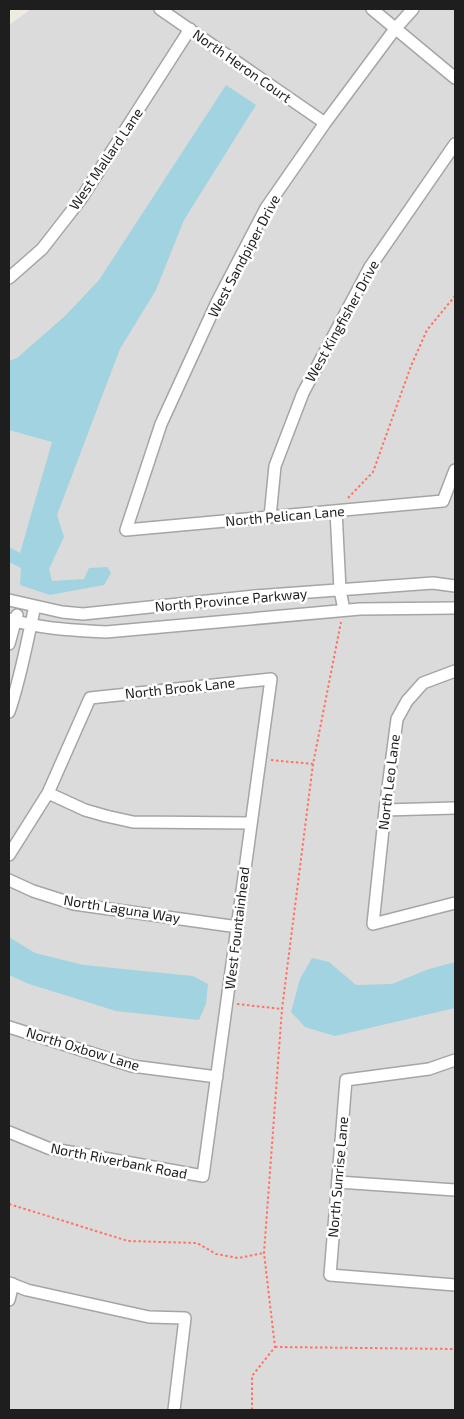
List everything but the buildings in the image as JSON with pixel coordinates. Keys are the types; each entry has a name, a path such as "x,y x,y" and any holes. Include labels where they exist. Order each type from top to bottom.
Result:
{"street":[{"name":"North Heron Court","path":"160,9 325,123"},
{"path":"372,9 455,78"},
{"name":"West Sandpiper Drive","path":"126,530 161,424 217,302 266,208 325,123 395,29 413,9"},
{"name":"West Mallard Lane","path":"9,278 42,249 81,199 190,29"},
{"name":"West Kingfisher Drive","path":"270,517 275,466 303,393 370,267 455,144"},
{"name":"North Pelican Lane","path":"126,530 443,501 455,470"},
{"path":"336,511 340,590 344,610"},
{"name":"North Province Parkway","path":"14,602 62,612 83,614 256,596 433,583 455,586"},
{"path":"9,644 14,602"},
{"path":"9,712 21,670 35,606"},
{"name":"North Province Parkway","path":"12,620 68,630 106,632 344,610 455,608"},
{"name":"North Leo Lane","path":"455,671 423,683 407,701 397,719 373,924 455,904"},
{"name":"North Brook Lane","path":"48,793 90,698 271,679"},
{"name":"West Fountainhead","path":"203,1176 271,679"},
{"path":"9,854 48,793 85,810 133,822 250,823"},
{"path":"385,810 455,808"},
{"name":"North Laguna Way","path":"9,880 33,891 74,904 238,927"},
{"name":"North Oxbow Lane","path":"9,1027 132,1066 217,1077"},
{"name":"North Sunrise Lane","path":"455,1060 429,1069 346,1080 330,1275 455,1285"},
{"name":"North Riverbank Road","path":"9,1132 48,1148 203,1176"},
{"path":"338,1182 455,1190"},
{"path":"9,1300 11,1284 28,1290 149,1317 185,1318 174,1410"}],"path":[{"path":"348,498 372,472 411,366 427,330 455,296"},
{"path":"252,1410 252,1376 275,1346 264,1253 282,1009 314,764 344,610"},
{"path":"260,759 314,764"},
{"path":"227,1003 282,1009"},
{"path":"9,1204 128,1241 197,1243 216,1254 238,1258 264,1253"},
{"path":"275,1346 455,1349"}],"shaded area":[{"path":"31,9 455,9 455,1410 9,1410 9,25"}],"water":[{"path":"226,85 256,105 184,220 156,290 120,349 57,515 64,537 49,569 52,581 84,579 89,568 107,567 111,573 104,585 50,595 20,585 21,568 9,562 9,547 20,553 52,442 9,430 9,361 17,358 65,316 99,280"},
{"path":"9,937 35,953 84,965 193,976 208,984 206,1004 199,1020 116,1011 29,984 9,975"},
{"path":"312,958 329,962 356,985 392,984 429,969 455,962 455,1008 335,1036 305,1027 291,1012 300,979"}]}
